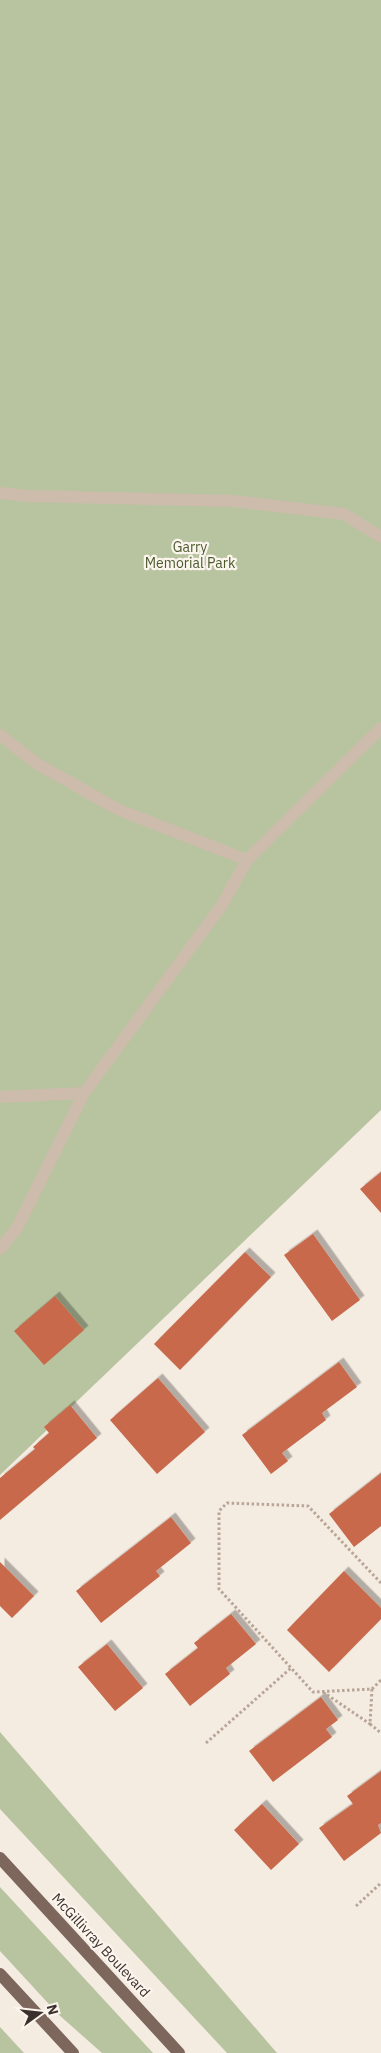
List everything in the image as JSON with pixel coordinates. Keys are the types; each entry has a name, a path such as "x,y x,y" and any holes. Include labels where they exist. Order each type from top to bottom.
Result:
{"main road":[{"name":"McGillivray Boulevard","path":"0,1858 179,2053"},
{"path":"0,1974 73,2053"}],"lane":[{"path":"0,493 29,496 243,502 344,514 381,537"},
{"path":"0,1249 17,1228 84,1093 222,905 247,860 381,728"},
{"path":"0,735 36,763 118,809 247,860"},
{"path":"0,1097 84,1093"}],"path":[{"path":"372,1689 313,1692 219,1589 219,1511 227,1503 308,1506 381,1583"},
{"path":"206,1743 291,1668"},
{"path":"370,1724 372,1689 381,1680"},
{"path":"323,1691 381,1732"},
{"path":"356,1906 381,1883"}],"green space":[{"name":"Garry Memorial Park","path":"0,0 381,0 381,1110 0,1475"},
{"path":"0,1732 277,2053 227,2053 0,1809"},
{"path":"0,1887 153,2053 102,2053 58,2014 0,1951"},
{"path":"0,2027 24,2053 0,2053"}],"building":[{"path":"381,1172 381,1213 360,1189"},
{"path":"313,1234 360,1300 332,1321 284,1255"},
{"path":"245,1252 271,1277 180,1370 154,1344"},
{"path":"55,1296 84,1330 44,1365 14,1331"},
{"path":"339,1362 357,1387 322,1413 326,1420 282,1453 288,1461 271,1474 242,1435"},
{"path":"158,1378 205,1432 157,1474 110,1420"},
{"path":"70,1405 97,1438 0,1520 0,1478 35,1449 33,1447 49,1433 44,1427"},
{"path":"381,1473 381,1526 354,1547 329,1514"},
{"path":"171,1517 191,1543 156,1571 160,1576 101,1623 76,1591"},
{"path":"0,1562 34,1596 12,1618 0,1606"},
{"path":"344,1571 381,1608 381,1619 329,1672 287,1630"},
{"path":"231,1614 256,1644 226,1668 230,1674 190,1706 165,1674 198,1648 194,1643"},
{"path":"107,1644 143,1688 115,1711 78,1667"},
{"path":"321,1697 338,1720 326,1729 332,1737 273,1782 249,1751"},
{"path":"381,1771 381,1823 378,1825 381,1833 344,1861 319,1828 353,1804 347,1796"},
{"path":"262,1804 299,1844 271,1870 234,1830"}]}
